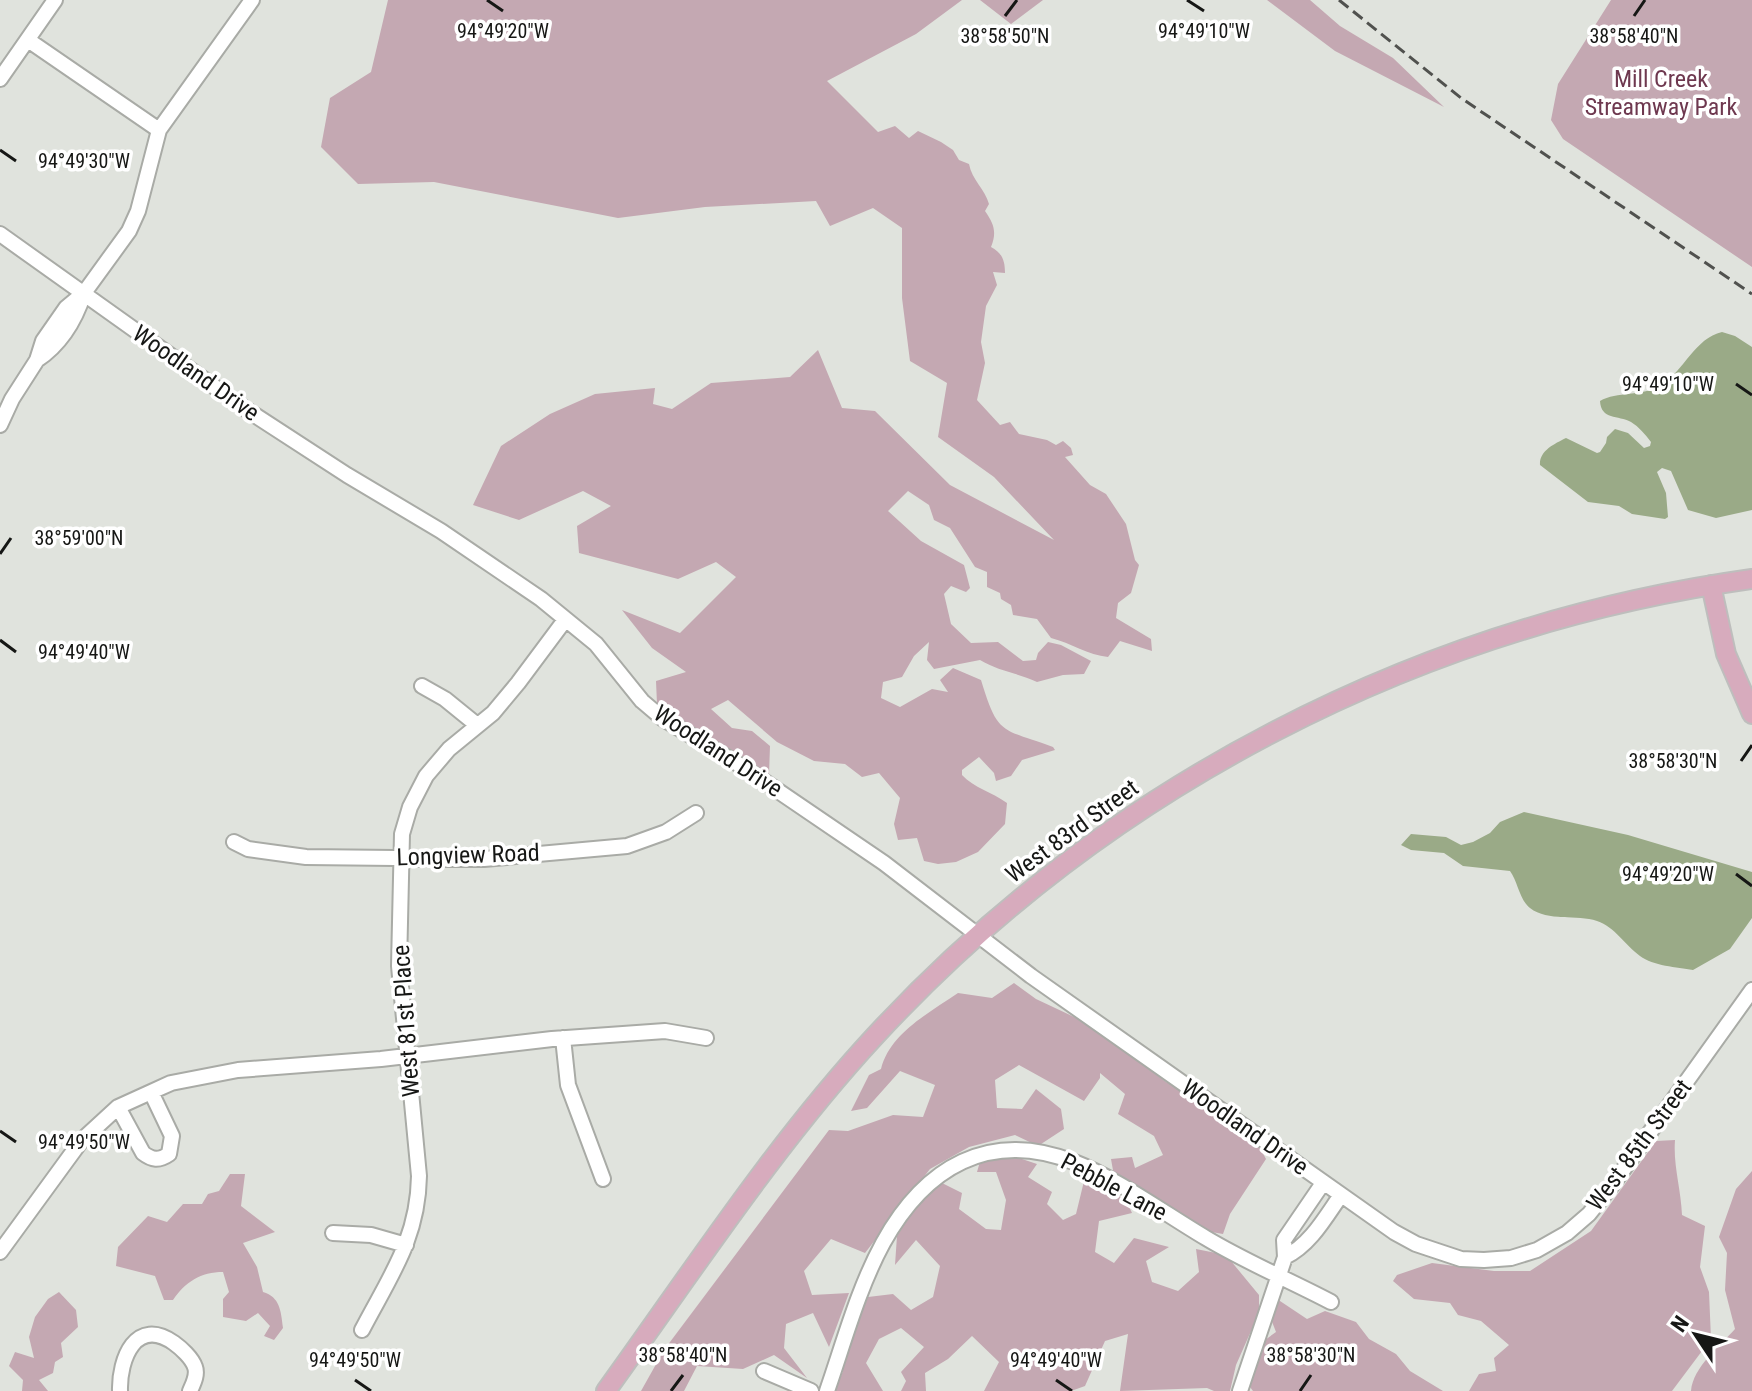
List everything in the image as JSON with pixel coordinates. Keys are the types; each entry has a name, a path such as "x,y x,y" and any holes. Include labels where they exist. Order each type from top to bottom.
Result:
{"main road":[{"name":"West 83rd Street","path":"606,1391 836,1080 916,993 976,936 1034,887 1119,823 1217,762 1310,712 1369,685 1496,637 1613,605 1752,579"},
{"path":"1711,585 1726,654 1752,714"}],"street":[{"path":"0,79 55,0"},
{"path":"0,425 37,360 43,341 66,308 84,293 129,231 138,211 159,130 252,0"},
{"path":"28,40 159,130"},
{"name":"Woodland Drive","path":"0,234 247,410 441,531 541,599 596,644 642,701 662,718 743,767 884,863 976,936 1323,1183"},
{"name":"West 81st Place","path":"362,1330 406,1245 419,1206 419,1176 399,966 402,834 417,791 436,763 493,713 565,620"},
{"path":"422,686 445,699 477,725"},
{"name":"Longview Road","path":"234,842 248,849 306,857 484,859 627,846 666,832 696,813"},
{"name":"West 85th Street","path":"1323,1183 1394,1232 1440,1254 1484,1260 1511,1258 1537,1250 1567,1233 1589,1214 1752,990"},
{"path":"0,1252 81,1141 118,1107 171,1083 238,1070 407,1056 563,1038 665,1031 706,1038"},
{"path":"563,1038 568,1085 603,1179"},
{"path":"118,1107 143,1153 149,1158 163,1158 169,1154 172,1136 151,1092"},
{"name":"Pebble Lane","path":"827,1391 873,1264 896,1223 935,1178 965,1159 984,1152 1013,1149 1050,1154 1076,1162 1215,1244 1331,1302"},
{"path":"1240,1391 1285,1257 1284,1240 1323,1183"},
{"path":"1285,1257 1298,1251 1309,1239 1341,1195"},
{"path":"333,1233 371,1235 406,1245"},
{"path":"120,1391 120,1378 130,1348 148,1334 170,1340 188,1357 195,1367 196,1376 190,1391"},
{"path":"764,1371 811,1391"}],"green space":[{"path":"388,0 962,0 916,34 827,81 878,132 895,126 909,138 918,131 941,142 953,150 959,160 969,164 989,204 985,211 994,228 991,247 1000,254 1005,268 1005,273 993,272 997,285 986,306 981,342 985,363 977,400 1000,425 1010,422 1019,434 1056,445 1063,441 1071,448 1073,455 1065,457 1090,485 1106,494 1126,524 1139,565 1131,593 1118,603 1116,618 1151,639 1152,651 1120,641 1108,657 1051,638 1037,619 1013,615 1011,605 1001,599 1000,593 987,587 987,572 975,567 950,528 934,520 929,505 908,491 888,511 921,541 964,565 970,588 966,592 951,586 944,594 951,624 971,643 998,642 1023,661 1036,660 1048,642 1061,645 1091,661 1084,674 1063,675 1037,682 980,660 934,669 927,660 929,642 914,656 902,677 883,682 881,698 900,707 932,689 948,692 940,680 953,668 981,680 992,711 1004,727 1055,750 1022,760 1011,776 996,781 994,773 979,757 962,770 962,775 967,779 1007,803 1005,824 978,852 956,862 938,864 924,861 917,838 898,840 894,824 900,798 879,773 862,777 845,764 814,761 777,742 728,700 711,709 732,728 752,731 770,746 769,775 699,737 657,704 656,681 686,672 652,648 622,610 680,633 736,577 716,562 678,579 579,553 577,526 611,506 583,491 519,520 473,505 501,446 550,414 595,394 655,388 653,404 672,409 711,383 790,377 818,350 842,408 875,411 950,485 1054,540 994,477 938,437 947,383 910,361 902,298 902,228 873,208 830,226 816,201 705,207 618,218 434,182 358,184 321,147 330,98 371,72"},
{"path":"980,0 1043,0 1011,24"},
{"path":"1267,0 1310,0 1340,26 1393,58 1444,107 1335,51"},
{"name":"Mill Creek Streamway Park","path":"1611,0 1752,0 1752,267 1563,139 1551,120 1558,84"},
{"path":"1014,983 1036,999 1087,1023 1166,1082 1191,1094 1224,1126 1259,1146 1266,1159 1230,1214 1223,1234 1200,1230 1114,1176 1111,1159 1132,1157 1135,1168 1163,1155 1154,1136 1118,1114 1125,1094 1100,1073 1100,1078 1084,1101 1019,1065 995,1080 997,1108 1022,1109 1036,1089 1061,1109 1064,1129 1038,1146 1015,1135 969,1147 930,1169 865,1253 831,1239 804,1271 812,1295 849,1293 829,1347 813,1313 786,1324 784,1348 807,1378 774,1355 743,1369 697,1366 684,1391 641,1391 664,1350 829,1130 848,1131 893,1115 923,1117 935,1085 900,1071 867,1108 851,1111 869,1075 881,1069 886,1056 902,1034 958,993 992,998"},
{"path":"1675,1140 1682,1215 1705,1226 1700,1267 1709,1292 1711,1339 1672,1391 1469,1391 1479,1374 1496,1371 1494,1358 1509,1345 1481,1321 1458,1315 1450,1303 1414,1299 1393,1281 1397,1275 1432,1263 1494,1271 1530,1271 1591,1231 1656,1141"},
{"path":"1016,1157 1037,1164 1028,1177 1052,1192 1047,1204 1063,1220 1076,1214 1085,1177 1126,1200 1132,1213 1099,1221 1095,1252 1114,1263 1134,1238 1169,1247 1146,1261 1152,1282 1178,1291 1199,1272 1196,1249 1226,1255 1259,1295 1259,1313 1236,1365 1230,1391 1207,1388 1120,1391 1128,1334 1105,1341 1085,1386 1071,1391 984,1391 999,1362 972,1336 948,1359 925,1373 926,1391 901,1391 906,1381 901,1372 924,1347 901,1328 879,1339 866,1363 883,1391 835,1391 843,1371 842,1359 868,1297 893,1294 911,1310 933,1297 940,1266 916,1240 895,1265 897,1236 921,1199 940,1182 962,1193 959,1209 986,1229 1001,1230 1006,1200 996,1172 977,1172 981,1158"},
{"path":"1752,1171 1752,1391 1691,1391 1702,1365 1735,1329 1725,1290 1727,1253 1719,1237 1736,1189"},
{"path":"230,1174 245,1174 241,1206 275,1232 243,1243 257,1267 263,1292 273,1297 280,1310 283,1328 274,1340 264,1336 270,1326 258,1313 246,1321 223,1317 223,1299 229,1292 223,1272 201,1276 188,1283 173,1300 164,1300 155,1276 116,1266 118,1247 148,1216 167,1222 183,1204 202,1204 208,1194 219,1191"},
{"path":"59,1292 76,1310 78,1327 61,1343 63,1357 55,1362 53,1373 39,1380 48,1391 22,1391 23,1380 9,1366 15,1352 34,1358 29,1337 35,1317 48,1299"},
{"path":"1277,1299 1307,1319 1325,1311 1356,1322 1369,1339 1396,1354 1410,1371 1443,1391 1253,1391 1247,1383 1265,1340 1276,1332 1269,1314"}],"shaded area":[{"path":"1722,332 1752,347 1752,510 1716,518 1688,510 1671,471 1662,468 1657,472 1666,493 1668,517 1632,514 1619,506 1588,502 1540,465 1545,452 1566,438 1600,452 1615,429 1628,433 1644,448 1650,446 1651,442 1639,428 1607,414 1600,401 1654,389 1669,379 1704,341"},
{"path":"1524,812 1628,835 1752,872 1752,918 1730,949 1693,970 1665,966 1640,956 1615,932 1597,921 1545,915 1530,908 1510,871 1463,866 1444,853 1411,850 1401,845 1411,834 1446,837 1461,845 1473,842 1490,833 1500,822"}],"railway":[{"path":"1339,0 1461,98 1752,294"}]}
